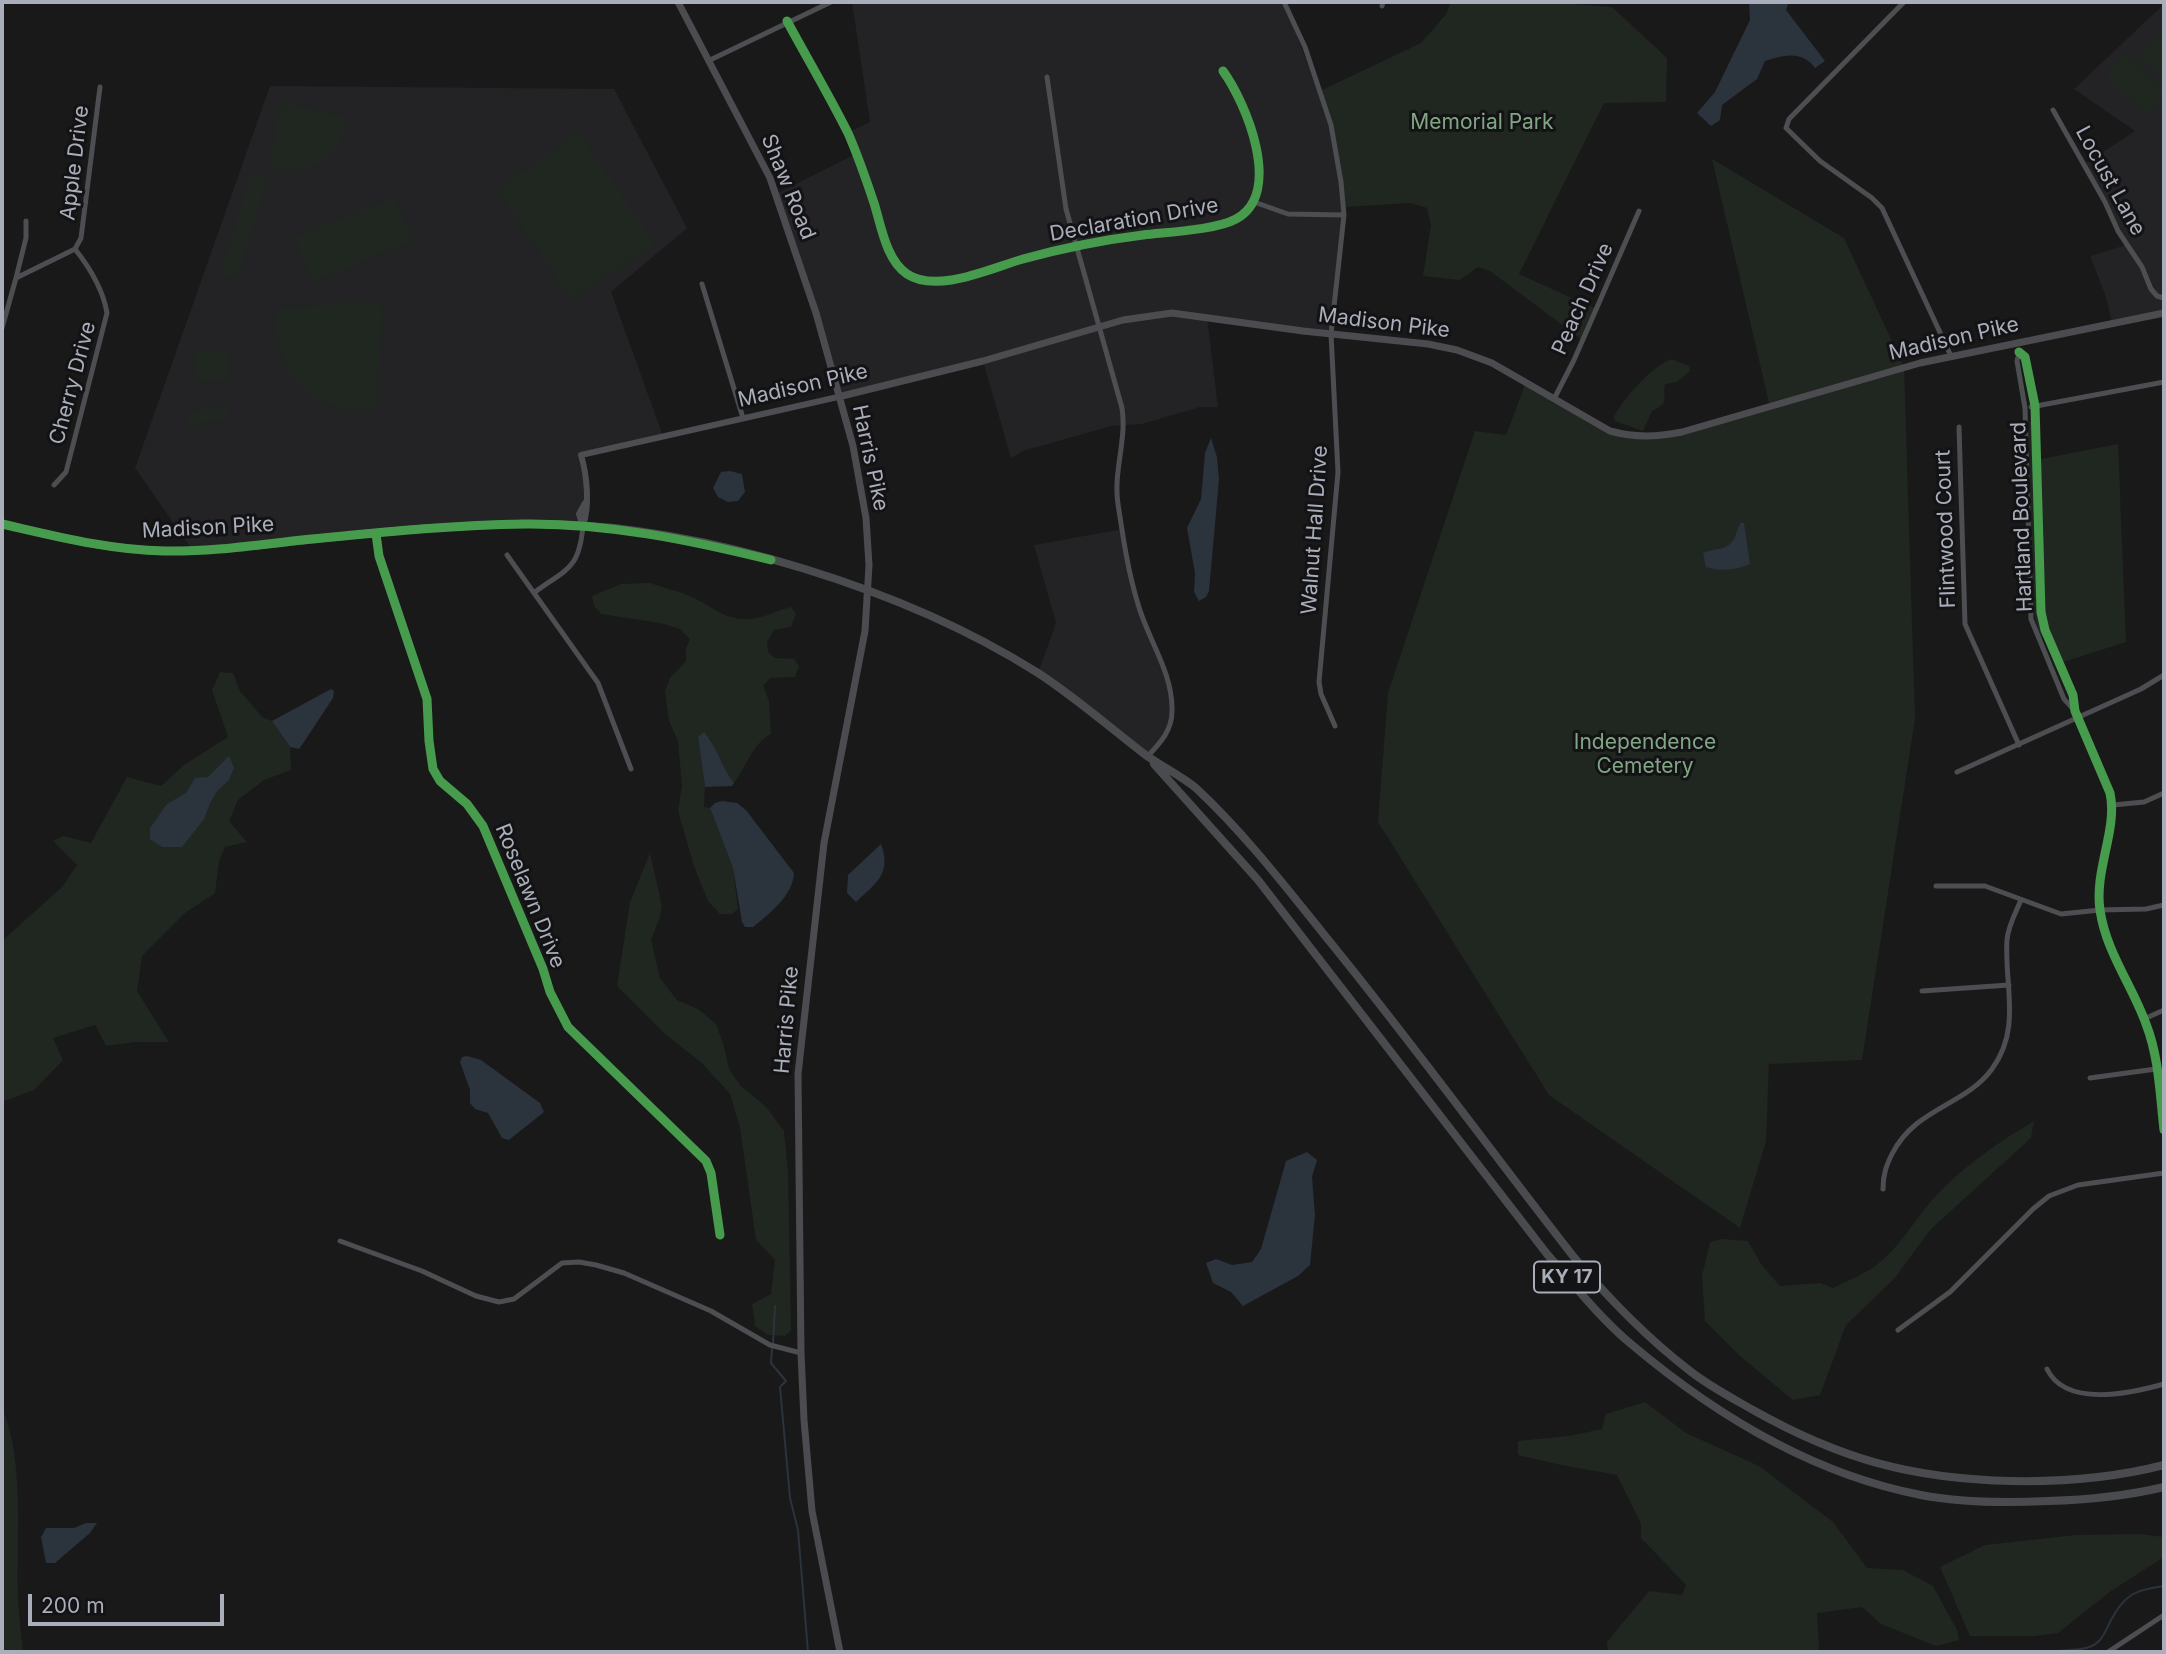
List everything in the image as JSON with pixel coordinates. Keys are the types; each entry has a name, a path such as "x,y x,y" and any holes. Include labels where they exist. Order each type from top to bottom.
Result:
{"main road":[{"name":"Shaw Road","path":"678,2 770,178 816,313 838,397"},
{"name":"Madison Pike","path":"838,397 958,367 1139,316 1172,313 1428,344 1457,350 1492,363 1610,431 1650,438 1682,432 1904,367 2164,313"},
{"name":"Harris Pike","path":"838,397 862,486 868,543 869,591 860,660 824,842 799,1074 801,1353 812,1511 840,1652"},
{"name":"Madison Pike","path":"2,524 106,546 166,551 215,550 376,534"},
{"name":"KY 17","path":"376,534 485,525 583,526 664,536 746,554 869,591 963,632 1063,690 1147,757 1192,785 1261,857 1607,1296 1691,1372 1733,1399 1816,1443 1916,1474 1964,1480 2083,1481 2164,1465"},
{"name":"KY 17","path":"1147,757 1258,880 1582,1295 1629,1343 1716,1409 1758,1433 1841,1472 1922,1495 2026,1502 2081,1500 2164,1487"}],"street":[{"path":"708,61 831,2"},
{"name":"Walnut Hall Drive","path":"1284,2 1305,47 1332,125 1342,183 1344,215 1331,334 1338,472 1319,682 1321,694 1335,726"},
{"path":"1904,2 1788,119 1786,128 1821,161 1882,208 1951,356"},
{"name":"Declaration Drive","path":"787,21 847,133 891,255 907,274 923,281 939,283 1075,244 1226,223 1244,214 1254,202"},
{"path":"1223,71 1244,107 1255,141 1259,176 1254,202 1288,214 1344,215"},
{"path":"1047,76 1063,190 1124,424 1115,481 1138,605 1161,659 1171,700 1170,727 1147,757"},
{"name":"Apple Drive","path":"16,278 75,249 81,238 100,87"},
{"name":"Locust Lane","path":"2053,110 2105,202 2118,231 2142,267 2151,289 2157,296 2164,298"},
{"name":"Peach Drive","path":"1554,399 1639,211"},
{"path":"2,328 26,237 26,221"},
{"name":"Cherry Drive","path":"54,485 66,472 107,313 103,295 75,249"},
{"path":"702,284 743,418"},
{"name":"Hartland Boulevard","path":"2017,343 2017,361 2025,408 2031,619 2064,699 2075,711"},
{"name":"Hartland Boulevard","path":"2019,352 2025,357 2035,406 2041,612 2045,630 2073,695 2077,718 2102,772 2113,805 2100,873 2100,910 2109,946 2144,1018 2151,1040 2164,1130"},
{"path":"2025,408 2164,382"},
{"name":"Madison Pike","path":"583,526 587,514 586,473 581,455 838,397"},
{"name":"Flintwood Court","path":"1959,426 1965,624 2019,744"},
{"path":"535,592 577,559 583,526"},
{"name":"Roselawn Drive","path":"376,534 379,556 428,699 431,759 436,776 473,811 483,826 550,992 568,1027 706,1161 711,1173 720,1235"},
{"path":"507,555 598,683 631,769"},
{"path":"1957,772 2141,690 2164,675"},
{"path":"2113,805 2144,802 2164,793"},
{"path":"1936,886 1985,886 2061,914 2146,909 2164,905"},
{"path":"1883,1189 1885,1170 1897,1145 1908,1131 1921,1119 1977,1085 2002,1054 2011,1019 2007,937 2021,900"},
{"path":"1922,991 2009,985"},
{"path":"2144,1018 2164,1010"},
{"path":"2090,1078 2156,1069"},
{"path":"1898,1329 1950,1292 2032,1209 2049,1196 2078,1185 2164,1173"},
{"path":"340,1241 422,1271 476,1296 499,1302 514,1298 562,1264 579,1262 596,1265 624,1273 711,1311 770,1345 801,1353"},
{"path":"2048,1369 2054,1379 2075,1393 2131,1392 2164,1384"},
{"path":"2108,1652 2164,1615"}],"shaded area":[{"path":"852,2 1284,2 1331,125 1344,215 1331,334 1207,318 1218,407 1200,407 1142,424 1111,426 1023,451 1011,458 983,361 838,397 776,194 856,154 847,133 870,122"},
{"path":"1749,2 1789,2 1786,10 1825,61 1815,68 1798,56 1765,61 1757,79 1722,105 1720,120 1711,126 1697,113 1715,92 1750,20"},
{"path":"2164,4 2164,313 2112,323 2106,297 2090,256 2126,245 2083,165 2135,131 2074,89"},
{"path":"270,86 614,89 687,228 611,292 663,436 581,455 586,473 583,526 526,524 193,551 135,468"},
{"path":"1211,438 1217,457 1219,479 1209,591 1206,597 1199,601 1194,592 1195,573 1187,528 1201,499 1205,453"},
{"path":"721,472 742,474 745,492 738,501 728,502 718,497 713,488"},
{"path":"1741,523 1744,523 1750,564 1729,570 1706,567 1703,553 1728,546"},
{"path":"1123,529 1138,605 1170,689 1170,727 1147,757 1038,673 1056,623 1034,545"},
{"path":"331,689 334,691 333,698 304,742 299,749 290,747 272,721"},
{"path":"704,732 734,783 732,786 705,787 698,737"},
{"path":"229,756 234,768 229,780 218,790 204,819 182,847 162,847 150,839 150,828 167,804 186,793 195,778 208,777"},
{"path":"722,801 737,803 746,810 794,873 785,897 753,927 745,927 742,922 733,868 710,808"},
{"path":"881,844 885,863 883,871 876,883 856,902 847,893 848,875"},
{"path":"462,1057 481,1060 540,1103 544,1112 509,1140 502,1138 488,1113 475,1109 470,1103 470,1090 460,1062"},
{"path":"1307,1152 1317,1160 1312,1177 1315,1215 1310,1265 1298,1276 1243,1306 1231,1292 1213,1283 1206,1263 1216,1259 1232,1265 1252,1262 1261,1249 1286,1161"},
{"path":"86,1523 97,1523 90,1533 55,1563 46,1563 41,1537 46,1528 74,1528"}],"green space":[{"name":"Memorial Park","path":"1451,2 1546,2 1612,7 1667,58 1666,102 1604,103 1519,274 1596,309 1581,339 1490,271 1478,267 1460,280 1423,276 1431,225 1427,208 1410,203 1344,207 1335,142 1320,91 1421,43 1446,14"},
{"path":"2160,35 2164,39 2164,81 2139,56"},
{"path":"2126,54 2164,90 2164,97 2147,116 2105,77"},
{"path":"288,103 347,118 338,144 331,154 312,167 287,171 272,169 271,159 279,109"},
{"path":"579,133 655,244 571,300 496,189"},
{"name":"Independence Cemetery","path":"1712,159 1844,238 1904,367 1915,719 1862,1060 1769,1064 1766,1141 1740,1228 1549,1095 1378,822 1388,693 1475,431 1506,435 1526,382 1610,431 1650,437 1770,407"},
{"path":"251,173 268,178 237,280 220,275"},
{"path":"395,197 412,241 313,282 295,237"},
{"path":"336,302 375,302 383,310 376,409 338,408 308,394 288,370 282,355 278,339 278,307 336,305"},
{"path":"229,351 231,380 195,381 194,352"},
{"path":"1672,359 1689,366 1690,371 1677,382 1665,384 1664,403 1652,411 1643,431 1615,421 1618,410 1639,384"},
{"path":"228,407 229,420 200,423 193,428 186,421 196,409"},
{"path":"2029,421 2033,422 2037,593 2045,634 2042,638 2032,602"},
{"path":"2118,444 2126,642 2060,663 2041,612 2036,460"},
{"path":"650,583 687,595 718,612 740,619 754,619 791,607 796,614 791,627 774,630 767,642 768,652 775,658 794,659 799,666 795,677 770,678 763,686 769,701 771,734 754,749 734,783 726,774 710,738 698,737 705,787 704,807 710,808 733,868 738,909 732,914 720,914 708,901 694,866 678,811 682,786 678,741 669,721 665,691 670,678 686,661 686,648 690,639 680,629 660,623 601,614 594,606 592,596 621,584"},
{"path":"220,672 233,673 240,691 262,717 272,721 290,747 291,770 264,780 238,800 229,821 247,842 225,847 219,861 215,893 185,913 142,956 137,991 169,1042 106,1046 95,1025 53,1038 63,1060 34,1090 2,1102 2,941 63,886 77,865 53,841 63,836 91,843 127,777 161,786 184,765 228,737 212,690"},
{"path":"650,853 662,906 651,940 660,978 677,1000 698,1009 716,1024 729,1069 740,1085 766,1107 784,1131 788,1171 791,1330 785,1336 768,1335 755,1326 752,1304 771,1294 775,1260 756,1240 740,1127 730,1094 702,1063 666,1035 617,986 630,902"},
{"path":"2034,1121 2031,1138 1931,1229 1894,1279 1846,1325 1820,1395 1793,1400 1740,1356 1705,1321 1702,1276 1710,1242 1722,1239 1748,1241 1761,1264 1780,1286 1820,1283 1833,1288 1880,1262 1932,1200 1967,1167"},
{"path":"1645,1402 1686,1433 1759,1466 1833,1522 1867,1568 1903,1570 1933,1586 1957,1630 1959,1640 1936,1646 1881,1624 1862,1607 1817,1613 1819,1652 1608,1652 1607,1642 1649,1591 1682,1595 1686,1585 1641,1538 1641,1524 1617,1475 1518,1455 1518,1441 1569,1436 1602,1429 1606,1414"},
{"path":"2,1408 9,1428 17,1475 18,1598 23,1652 2,1652"},
{"path":"2139,1534 2164,1537 2164,1557 2111,1591 2058,1633 2035,1636 1970,1636 1940,1567 1985,1545 2076,1535"}],"waterway":[{"path":"773,1344 775,1306"},
{"path":"772,1349 771,1363 786,1381 780,1387 790,1498 798,1530 808,1652"},
{"path":"2053,1652 2090,1647 2102,1638 2116,1611 2126,1599 2145,1589 2164,1586"}],"cycle path":[{"path":"787,21 848,133 868,185 885,242 894,260 907,274 933,281 964,277 1053,251 1128,237 1204,228 1236,219 1250,206 1257,189 1259,169 1250,125 1223,71"},
{"path":"2019,352 2025,357 2035,406 2041,612 2045,630 2073,695 2075,711 2110,793 2111,821 2100,880 2100,910 2108,940 2140,1010 2154,1050 2164,1130"},
{"path":"2,524 103,545 181,551 440,528 555,524 649,534 771,560"},
{"path":"376,534 379,556 427,699 433,769 440,781 467,804 483,826 543,969 550,992 568,1027 706,1161 711,1173 720,1235"}]}
